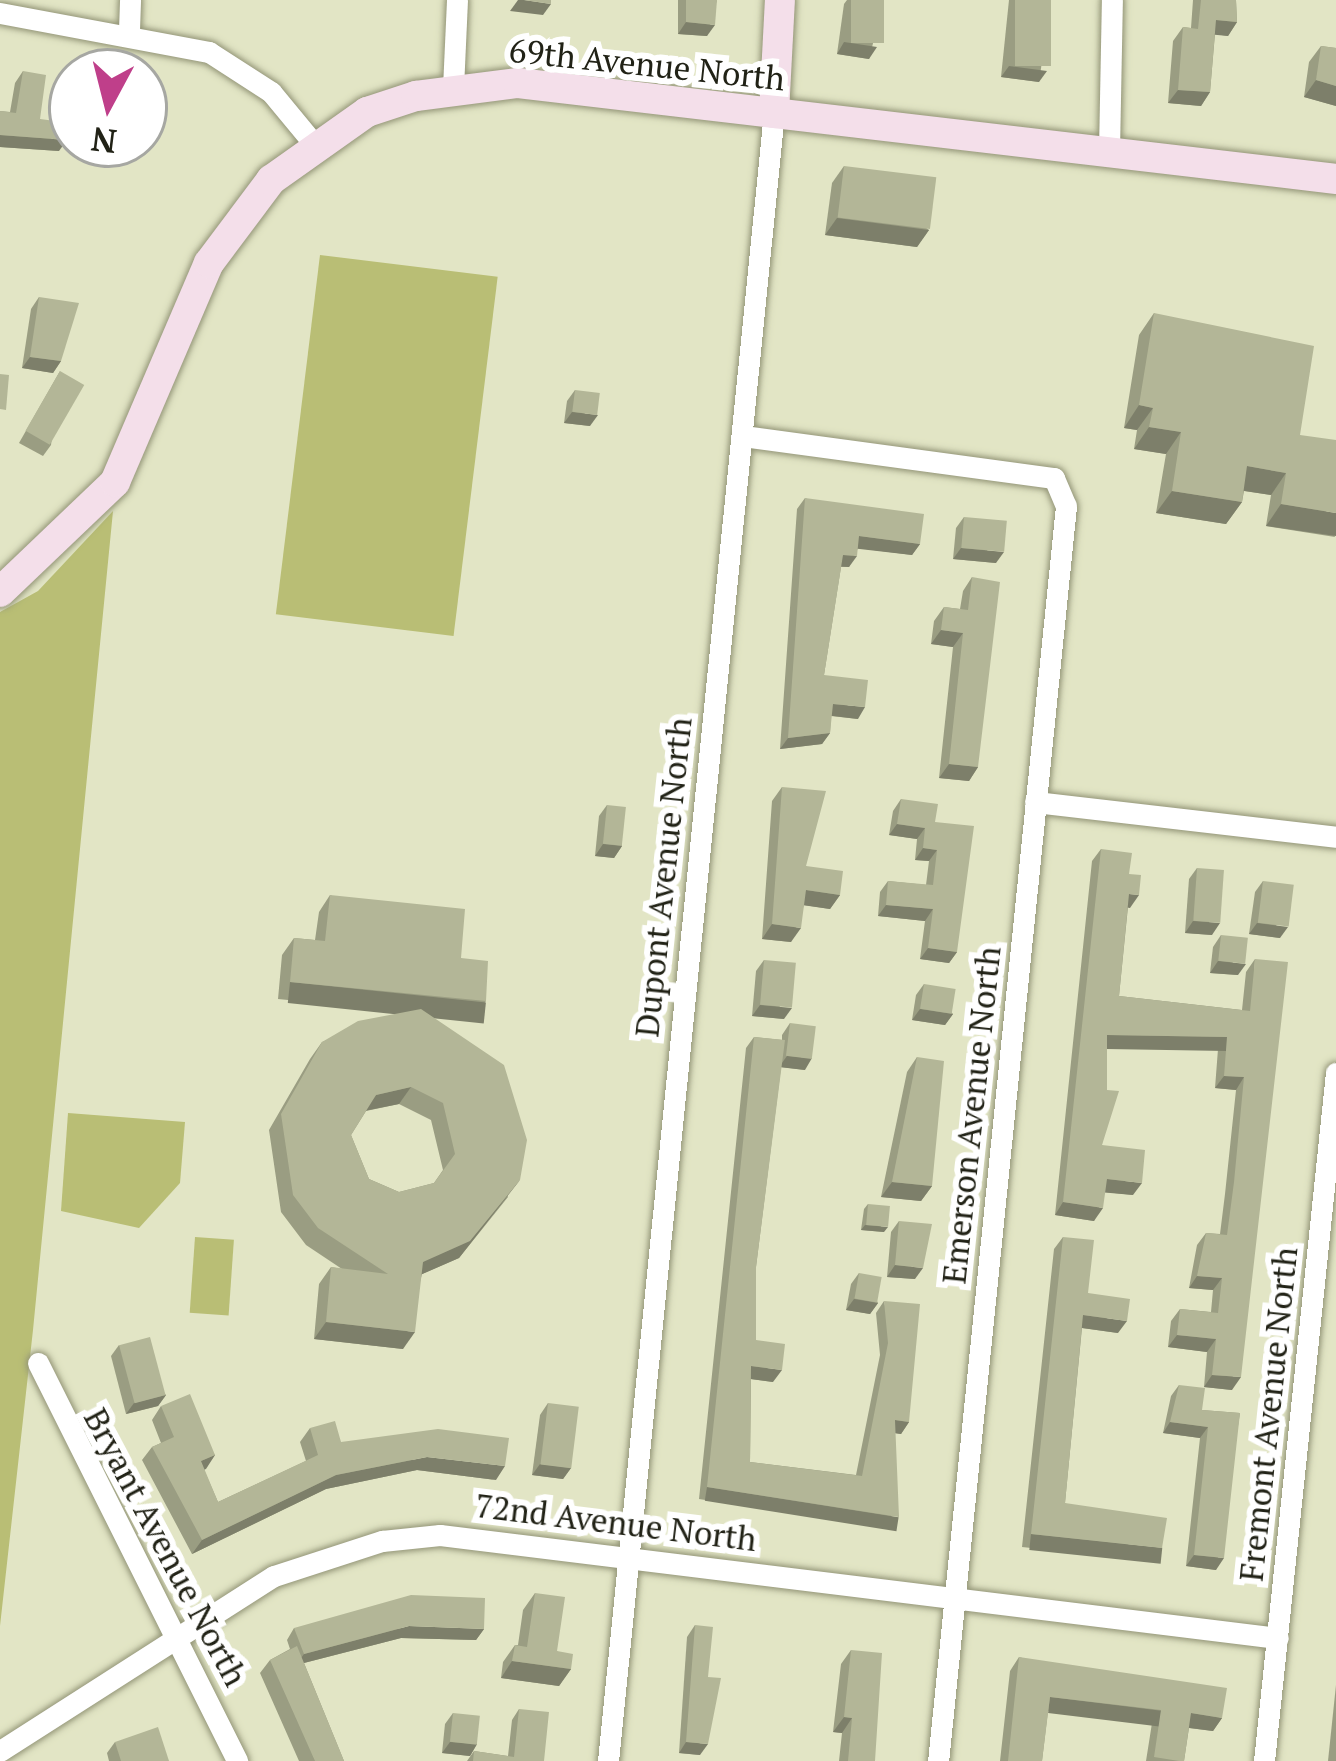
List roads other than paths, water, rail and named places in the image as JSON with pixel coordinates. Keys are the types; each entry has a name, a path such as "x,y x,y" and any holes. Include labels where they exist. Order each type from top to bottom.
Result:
{"street":[{"path":"129,30 130,0"},
{"path":"453,88 457,0"},
{"name":"Dupont Avenue North","path":"608,1761 743,436 780,0"},
{"path":"1108,152 1112,0"},
{"path":"0,13 129,30 244,71 314,144"},
{"name":"69th Avenue North","path":"0,592 115,482 209,263 271,180 314,144 367,112 453,88 518,83 1336,179"},
{"name":"Emerson Avenue North","path":"743,436 1054,478 1066,506 938,1761"},
{"path":"1035,802 1336,838"},
{"name":"Fremont Avenue North","path":"1264,1761 1336,1073"},
{"name":"Bryant Avenue North","path":"38,1363 237,1761"},
{"name":"72nd Avenue North","path":"0,1751 274,1576 382,1540 497,1538 1278,1638"}]}
